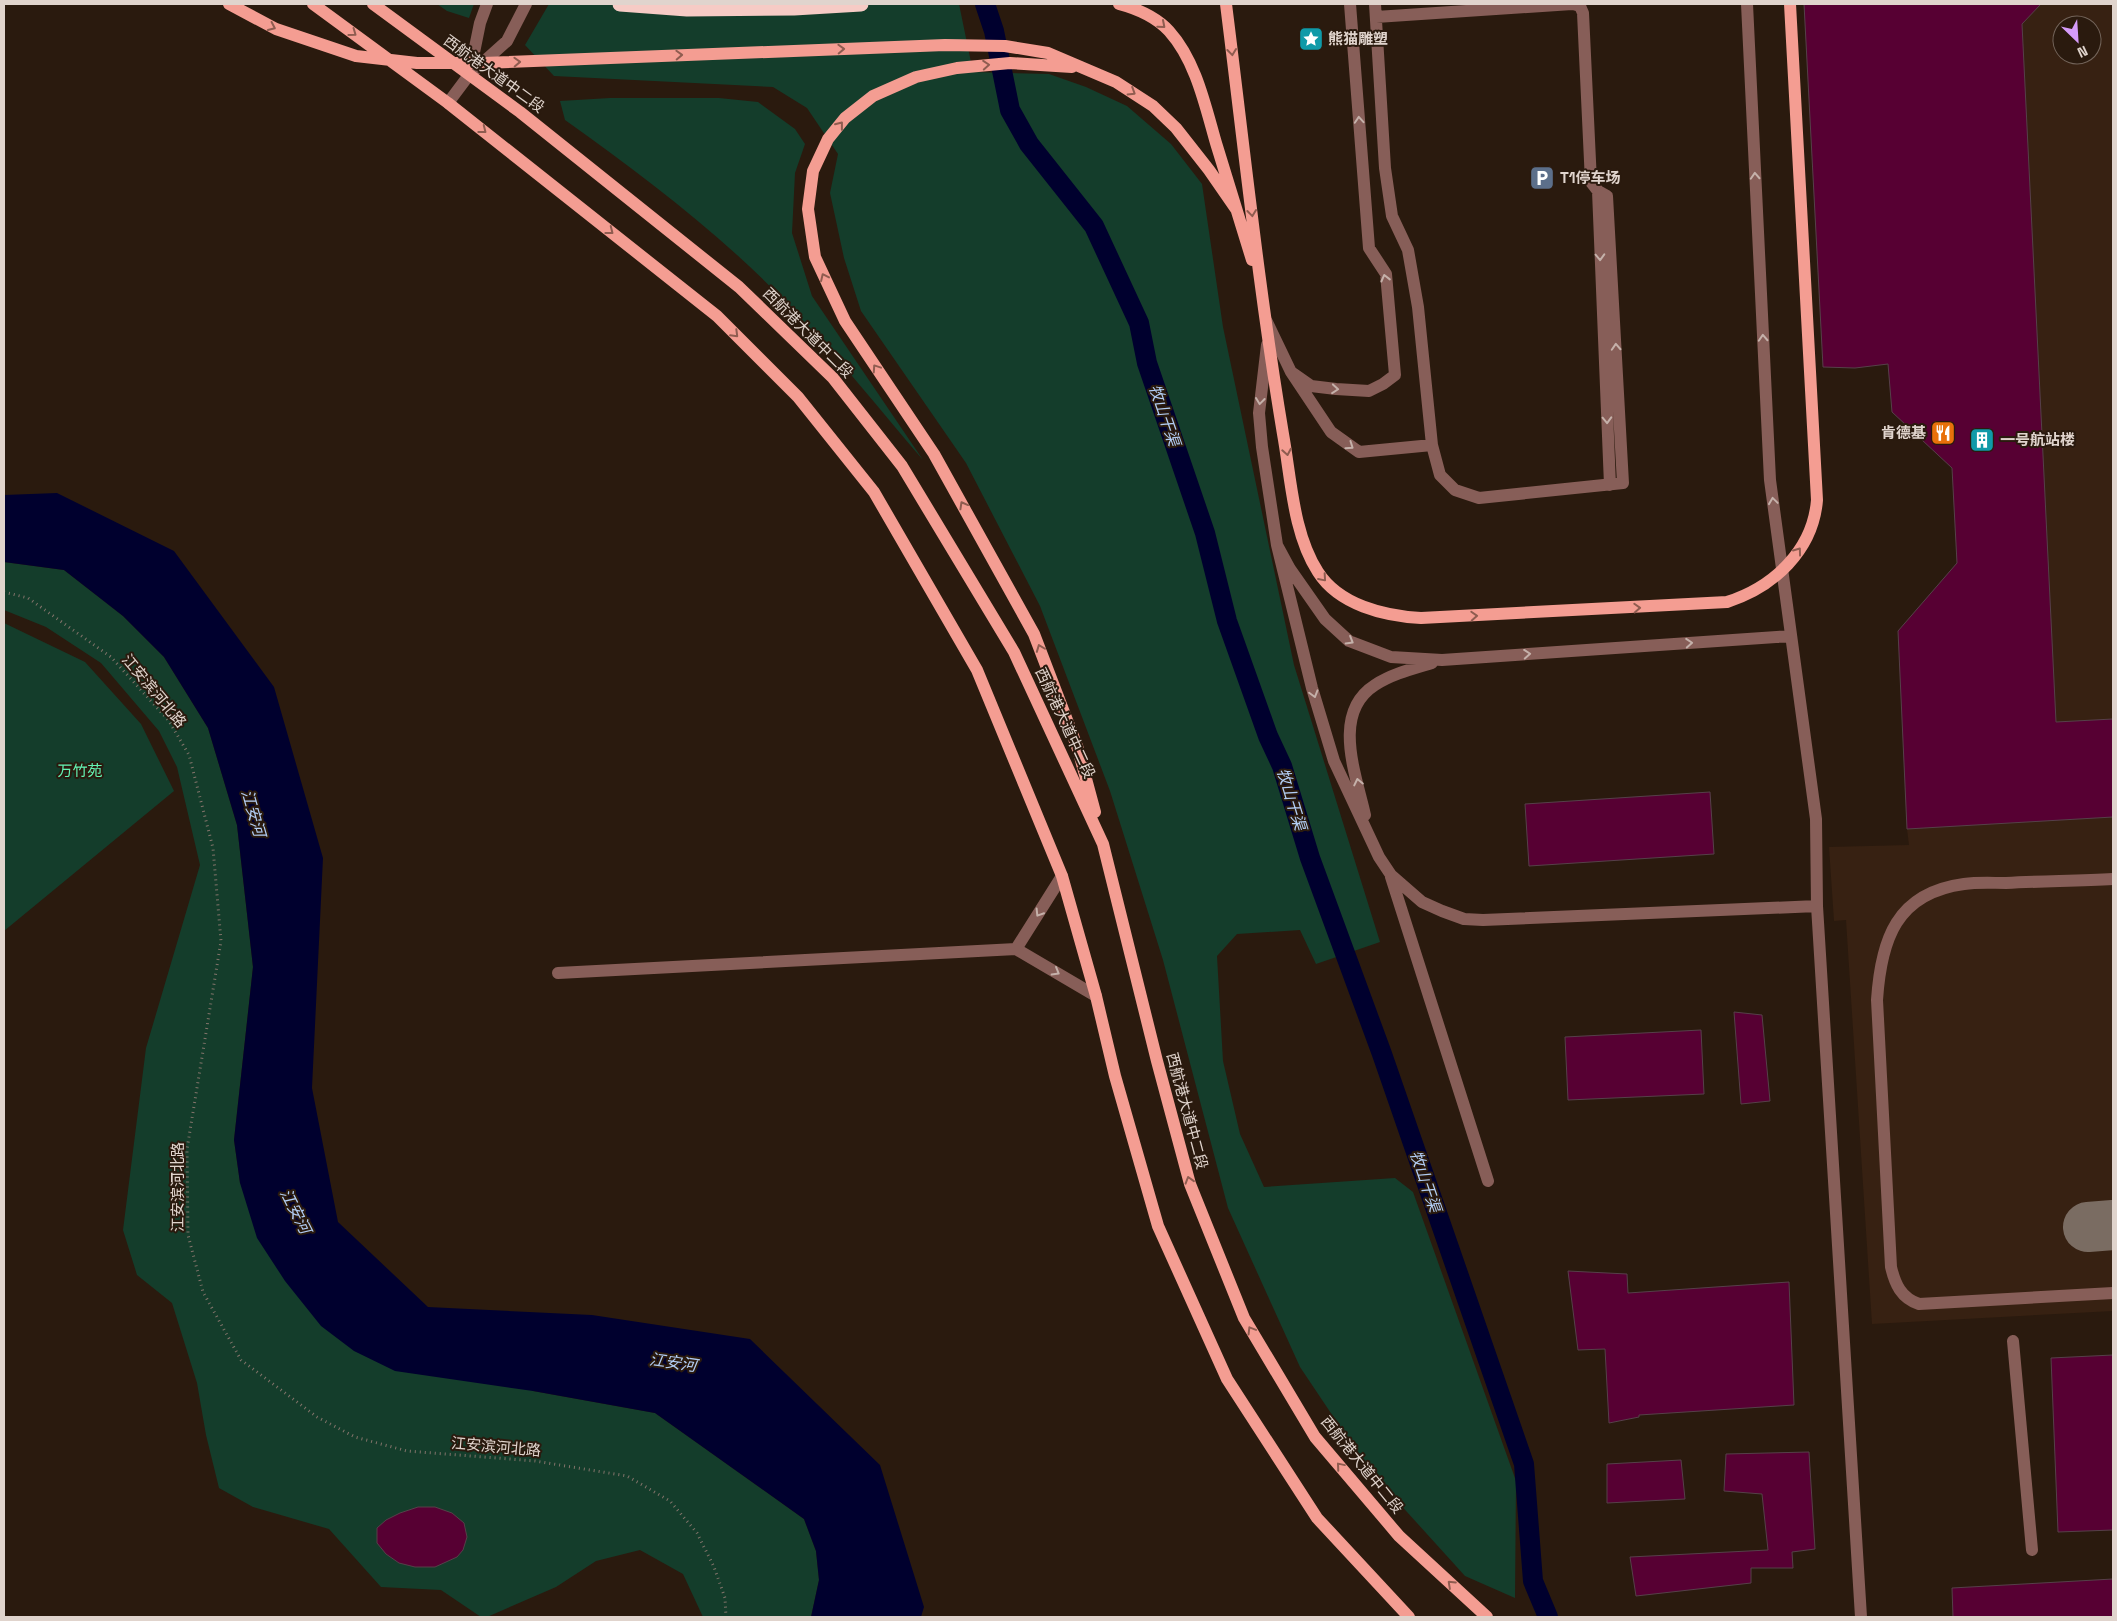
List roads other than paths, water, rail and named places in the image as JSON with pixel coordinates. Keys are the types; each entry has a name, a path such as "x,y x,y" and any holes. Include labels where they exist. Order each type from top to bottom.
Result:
{"highway":[{"path":"620,4 687,9 794,8 861,4"}],"main road":[{"path":"229,4 276,29 310,42 356,56 417,63 483,63 983,45 1005,46 1048,53 1120,84 1163,114 1194,151 1236,209"},
{"path":"313,4 448,103 717,316 798,397 874,492 977,670 1062,876 1096,996 1115,1076 1158,1226 1227,1379 1317,1518 1409,1617"},
{"name":"西航港大道中二段","path":"373,4 520,112 739,287 833,378 902,466 1014,652 1103,844 1190,1184 1244,1318 1315,1437 1399,1536 1487,1617"},
{"path":"1119,4 1132,7 1160,22 1169,31 1185,56 1201,92 1263,298"},
{"path":"1226,4 1268,335 1301,535 1318,573 1346,597 1388,615 1421,618 1727,602 1740,598 1766,585 1796,554 1810,531 1817,500 1790,4"},
{"path":"1088,70 1055,65 1010,64 975,66 916,77 873,96 845,118 828,139 813,171 808,209 815,257 845,321 934,454 1034,634 1078,749 1103,844"}],"street":[{"path":"469,76 480,23 487,4"},
{"path":"448,103 469,76 507,41 526,4"},
{"path":"1291,372 1311,386 1352,390 1369,390 1383,384 1395,375 1386,274 1369,248 1350,4"},
{"path":"1375,4 1385,168 1392,216 1408,250 1418,307 1432,445 1440,475 1455,490 1479,498 1617,484 1602,194 1591,182 1583,13 1580,6 1572,4 1376,17"},
{"path":"1747,4 1770,480 1816,819 1817,906 1861,1617"},
{"path":"1266,320 1291,372 1330,432 1359,452 1432,445"},
{"path":"1268,335 1259,413 1277,545 1312,688 1334,761 1368,830 1379,858 1391,875 1422,902 1442,912 1464,919 1483,920 1817,906"},
{"path":"1277,545 1290,570 1325,619 1349,641 1391,657 1442,660 1790,636"},
{"path":"1368,830 1348,735 1352,714 1363,694 1375,684 1404,671 1442,660"},
{"path":"1391,875 1488,1181"},
{"path":"1016,949 1062,876"},
{"path":"2113,879 1964,884 1928,894 1906,909 1886,943 1879,967 1877,1000 1891,1267 1898,1289 1908,1299 1919,1304 2113,1292"},
{"path":"558,973 1016,949 1096,996"},
{"path":"2013,1341 2032,1550"}],"water":[{"name":"江安河","path":"57,493 174,551 274,687 323,858 312,1088 338,1222 428,1307 592,1315 750,1339 880,1465 924,1607 921,1617 811,1617 819,1580 816,1551 804,1519 655,1413 533,1391 395,1371 354,1351 321,1326 285,1281 257,1238 240,1183 234,1140 253,967 237,825 208,728 164,657 123,616 64,570 4,562 4,495"}],"waterway":[{"name":"牧山干渠","path":"985,4 994,31 1010,110 1029,144 1094,226 1139,323 1147,363 1205,533 1227,621 1268,736 1282,766 1310,858 1382,1054 1524,1464 1533,1581 1548,1617"}],"place":[{"name":"熊猫雕塑","path":"1311,39"},
{"name":"T1停车场","path":"1542,178"},
{"name":"肯德基","path":"1943,433"},
{"name":"一号航站楼","path":"1982,440"}],"park label":[{"name":"万竹苑","path":"80,771"}]}
